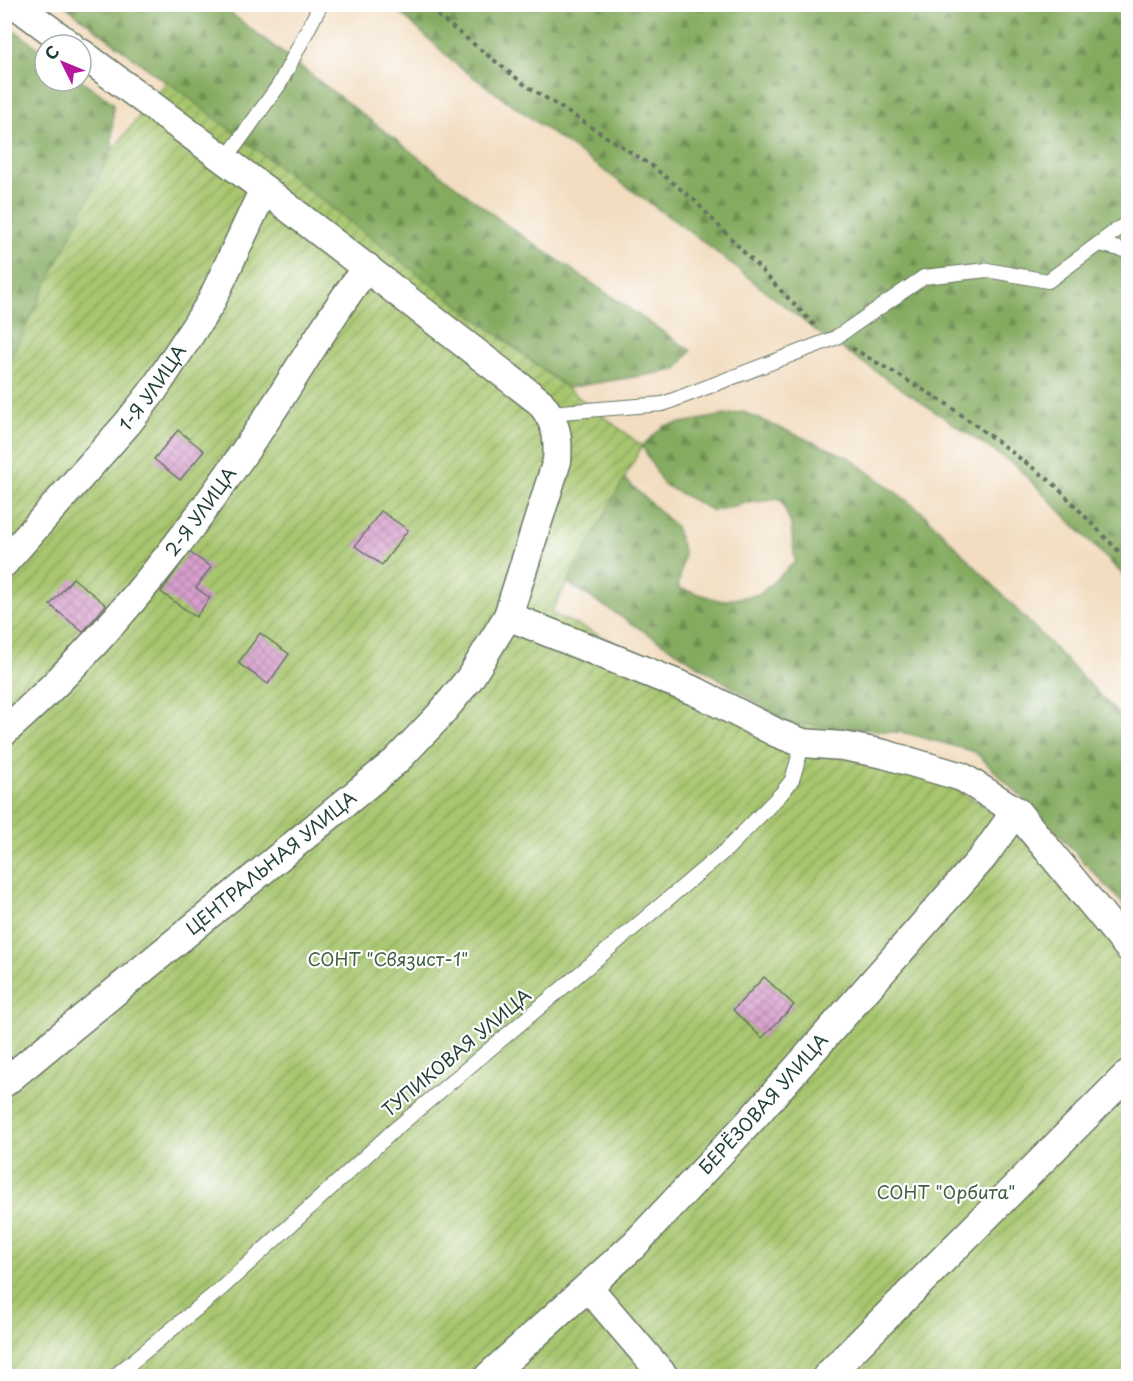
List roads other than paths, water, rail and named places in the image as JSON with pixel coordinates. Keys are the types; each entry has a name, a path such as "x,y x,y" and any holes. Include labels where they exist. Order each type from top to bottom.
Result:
{"street":[{"path":"15,4 54,33"},
{"path":"93,62 367,267 540,402 549,413"},
{"name":"1-Я УЛИЦА","path":"4,563 127,424 153,391 210,304 264,189"},
{"name":"2-Я УЛИЦА","path":"4,732 80,658 166,558 280,399 335,309 367,267"},
{"name":"ЦЕНТРАЛЬНАЯ УЛИЦА","path":"4,1083 396,761 440,716 470,678 508,616 557,461 559,441 556,425 549,413"},
{"path":"508,616 697,692 777,734 803,743 843,746 929,765 962,777 1016,811 1128,947"},
{"name":"БЕРЁЗОВАЯ УЛИЦА","path":"489,1377 634,1245 753,1118 983,857 1016,811"},
{"path":"827,1377 1128,1074"},
{"path":"588,1287 664,1377"}],"lane":[{"path":"225,160 279,85 321,4"},
{"path":"549,413 663,404 836,338 924,278 987,270 1048,281 1128,222"},
{"path":"1099,243 1128,251"},
{"name":"ТУПИКОВАЯ УЛИЦА","path":"115,1377 223,1287 393,1131 726,850 792,780 803,743"}],"park label":[{"name":"СОНТ \"Связист-1\"","path":"388,960"},
{"name":"СОНТ \"Орбита\"","path":"946,1193"}]}
